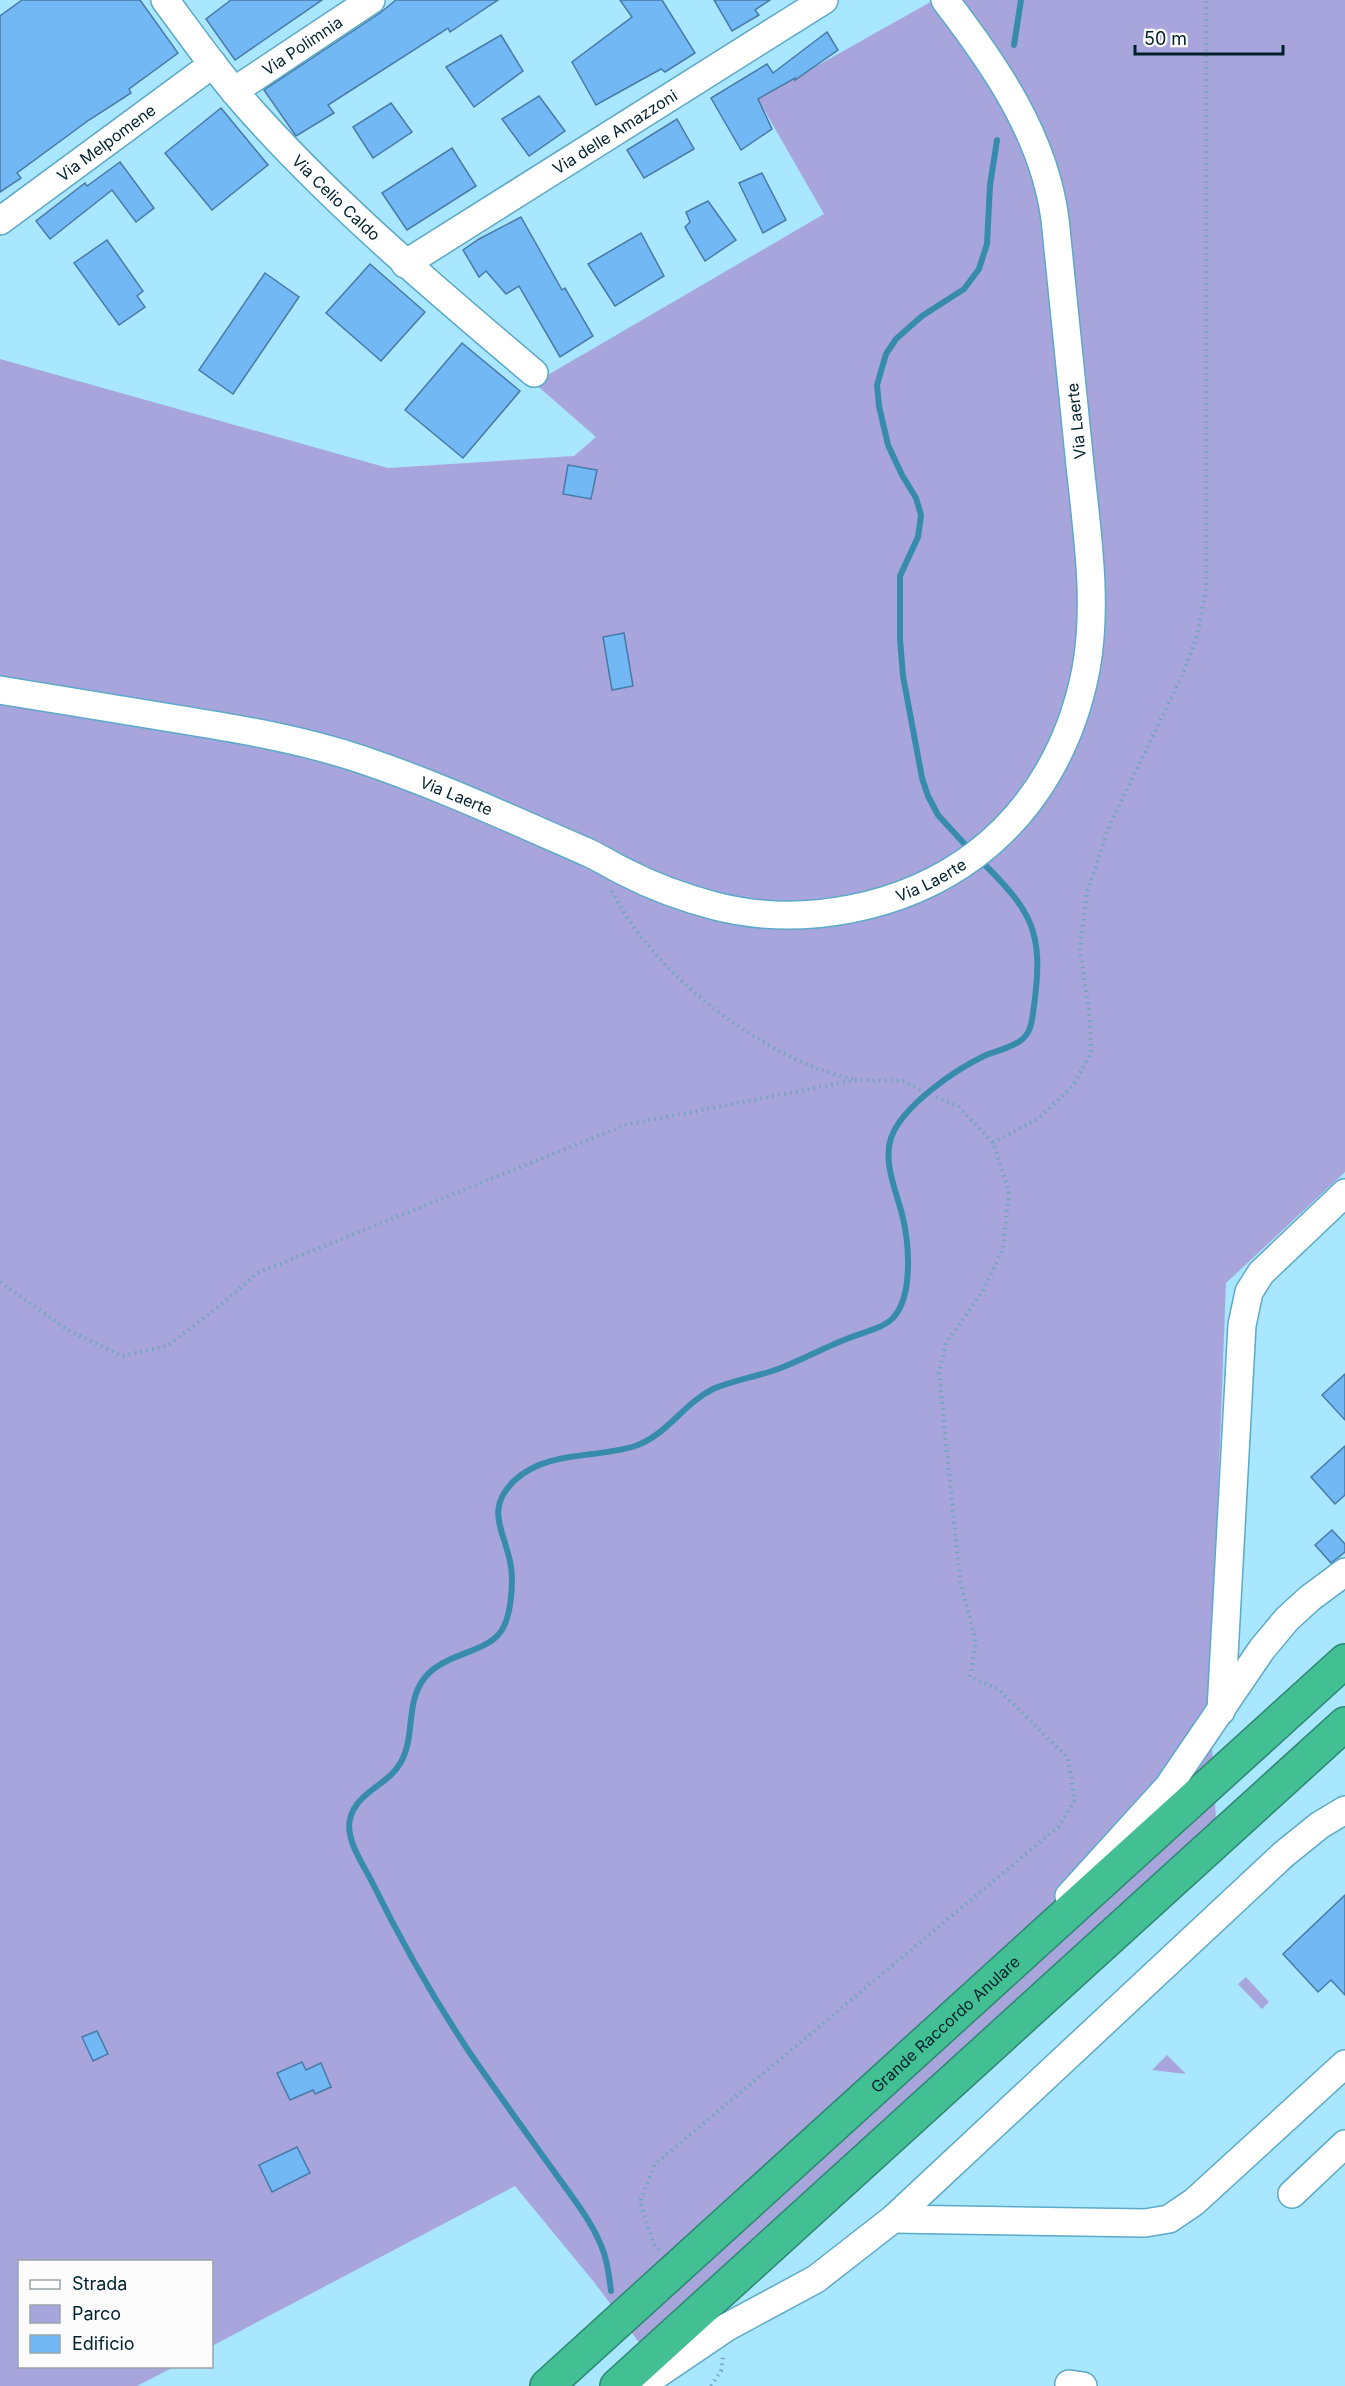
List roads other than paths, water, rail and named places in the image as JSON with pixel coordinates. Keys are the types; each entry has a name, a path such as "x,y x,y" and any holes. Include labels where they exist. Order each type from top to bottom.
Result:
{"highway":[{"name":"Grande Raccordo Anulare","path":"547,2386 1345,1661"},
{"path":"617,2386 1345,1724"}],"street":[{"name":"Via Celio Caldo","path":"165,0 234,91 310,172 405,264 534,373"},
{"name":"Via Polimnia","path":"234,91 371,0"},
{"name":"Via delle Amazzoni","path":"405,264 824,0"},
{"name":"Via Laerte","path":"0,690 227,727 305,743 409,777 601,858 642,880 704,902 736,910 773,914 817,914 859,907 898,895 943,875 967,861 999,835 1024,810 1048,773 1065,736 1080,692 1087,660 1090,621 1087,526 1055,219 1047,176 1036,146 1012,100 945,0"},
{"name":"Via Melpomene","path":"0,221 213,64"},
{"path":"1221,1710 1242,1325 1246,1301 1261,1273 1345,1193"},
{"path":"1021,1955 1101,1858 1168,1787 1262,1649 1287,1619 1310,1598 1345,1572"},
{"path":"640,2386 728,2327 816,2280 893,2218 1284,1854 1320,1825 1345,1810"},
{"path":"893,2218 1145,2223 1169,2219 1194,2202 1345,2064"},
{"path":"1292,2194 1345,2144"}],"waterway":[{"path":"1014,45 1021,0"},
{"path":"971,851 938,815 922,778 903,676 900,639 900,576 918,537 921,515 916,498 888,445 879,406 877,385 886,354 896,339 922,316 964,289 979,269 987,244 990,185 997,140"},
{"path":"611,2291 604,2255 590,2224 474,2059 433,1994 395,1928 352,1843 350,1819 359,1802 389,1777 401,1762 406,1751 416,1693 430,1672 447,1661 484,1645 503,1629 511,1600 512,1578 498,1509 506,1490 515,1480 528,1470 557,1459 635,1446 656,1435 702,1395 713,1389 778,1369 878,1328 889,1322 900,1308 907,1282 908,1253 902,1214 889,1167 891,1138 906,1114 931,1090 972,1062 1020,1041 1027,1034 1032,1021 1037,959 1031,925 1012,894 980,860"}]}
